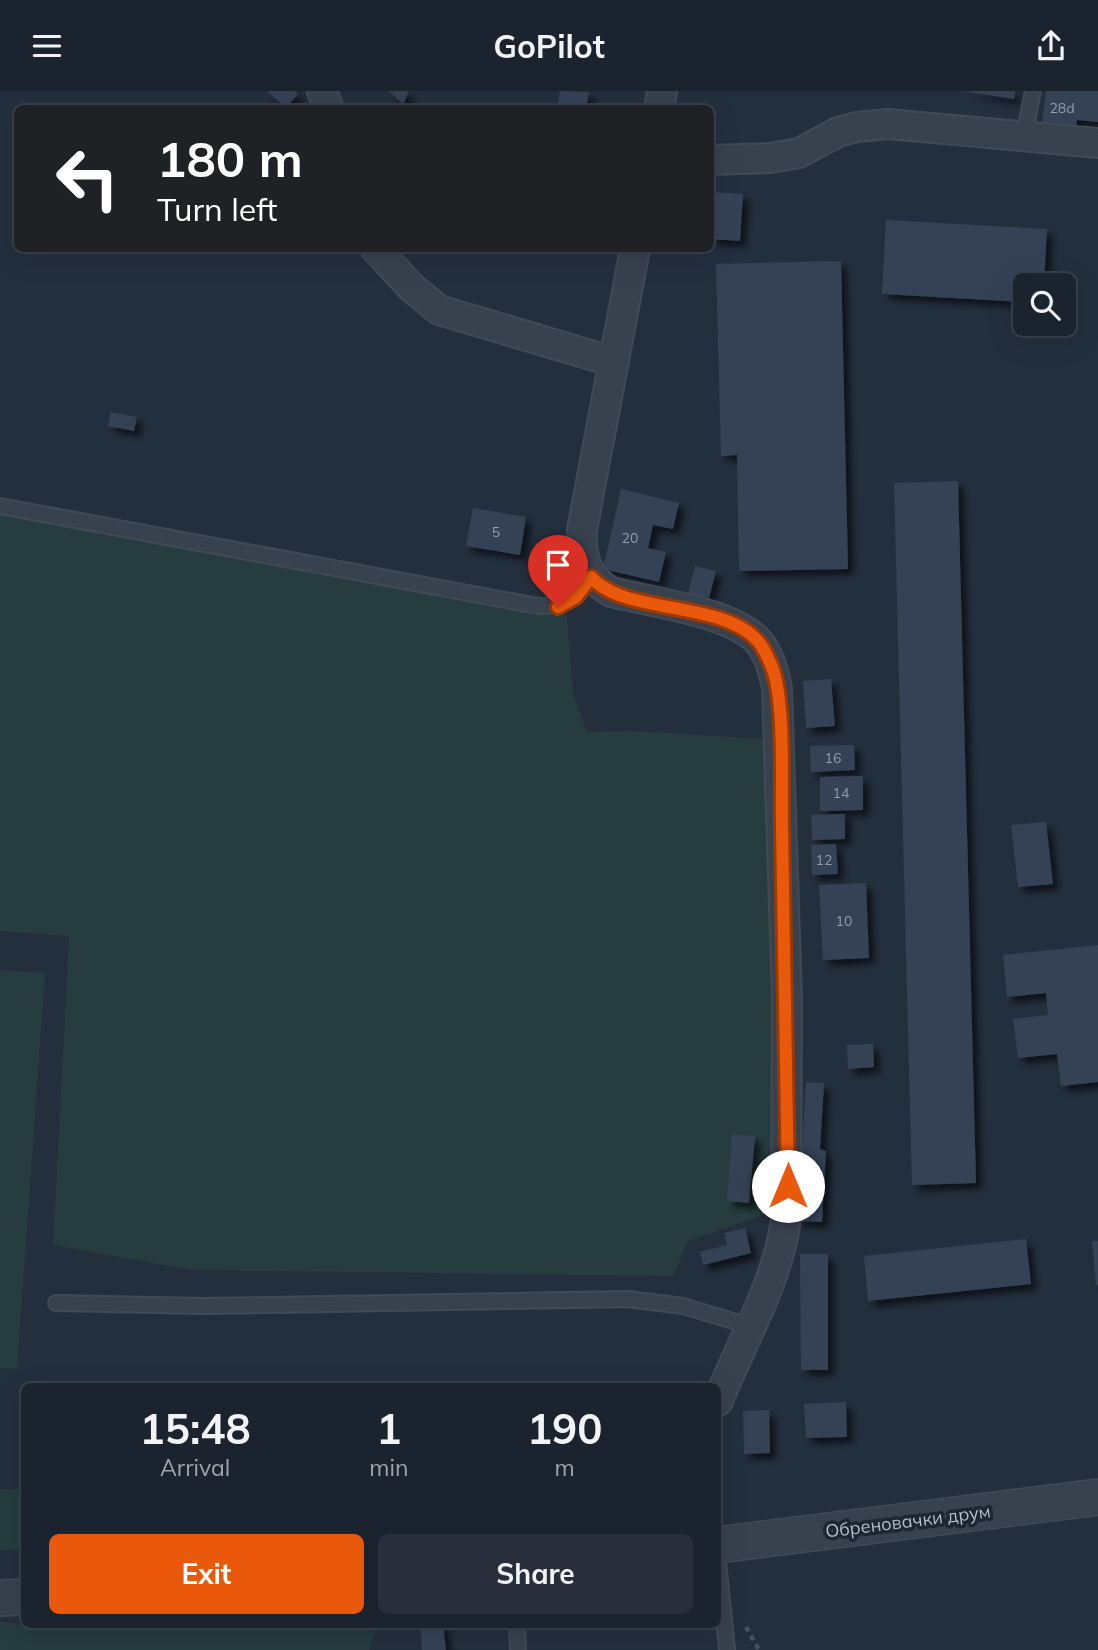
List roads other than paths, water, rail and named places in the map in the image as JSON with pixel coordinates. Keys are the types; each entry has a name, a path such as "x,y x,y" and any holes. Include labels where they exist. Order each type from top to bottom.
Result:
{"street":[{"path":"714,160 770,158 799,153 838,132 878,125 934,127 1098,143"},
{"path":"379,252 411,287 439,310 614,362"},
{"path":"634,252 582,530 583,556 591,577 611,592 710,617 744,630 758,641 774,672 779,740 786,971 788,1186 783,1239 721,1394"},
{"name":"Обреновачки друм","path":"721,1545 1098,1497"},
{"path":"0,1598 21,1597"}],"lane":[{"path":"1024,137 1033,91"},
{"path":"0,506 538,606 558,607 576,597 591,577"},
{"path":"56,1303 203,1306 628,1299 683,1306 750,1326"},
{"path":"721,1591 727,1650"},
{"path":"517,1628 518,1650"}]}
